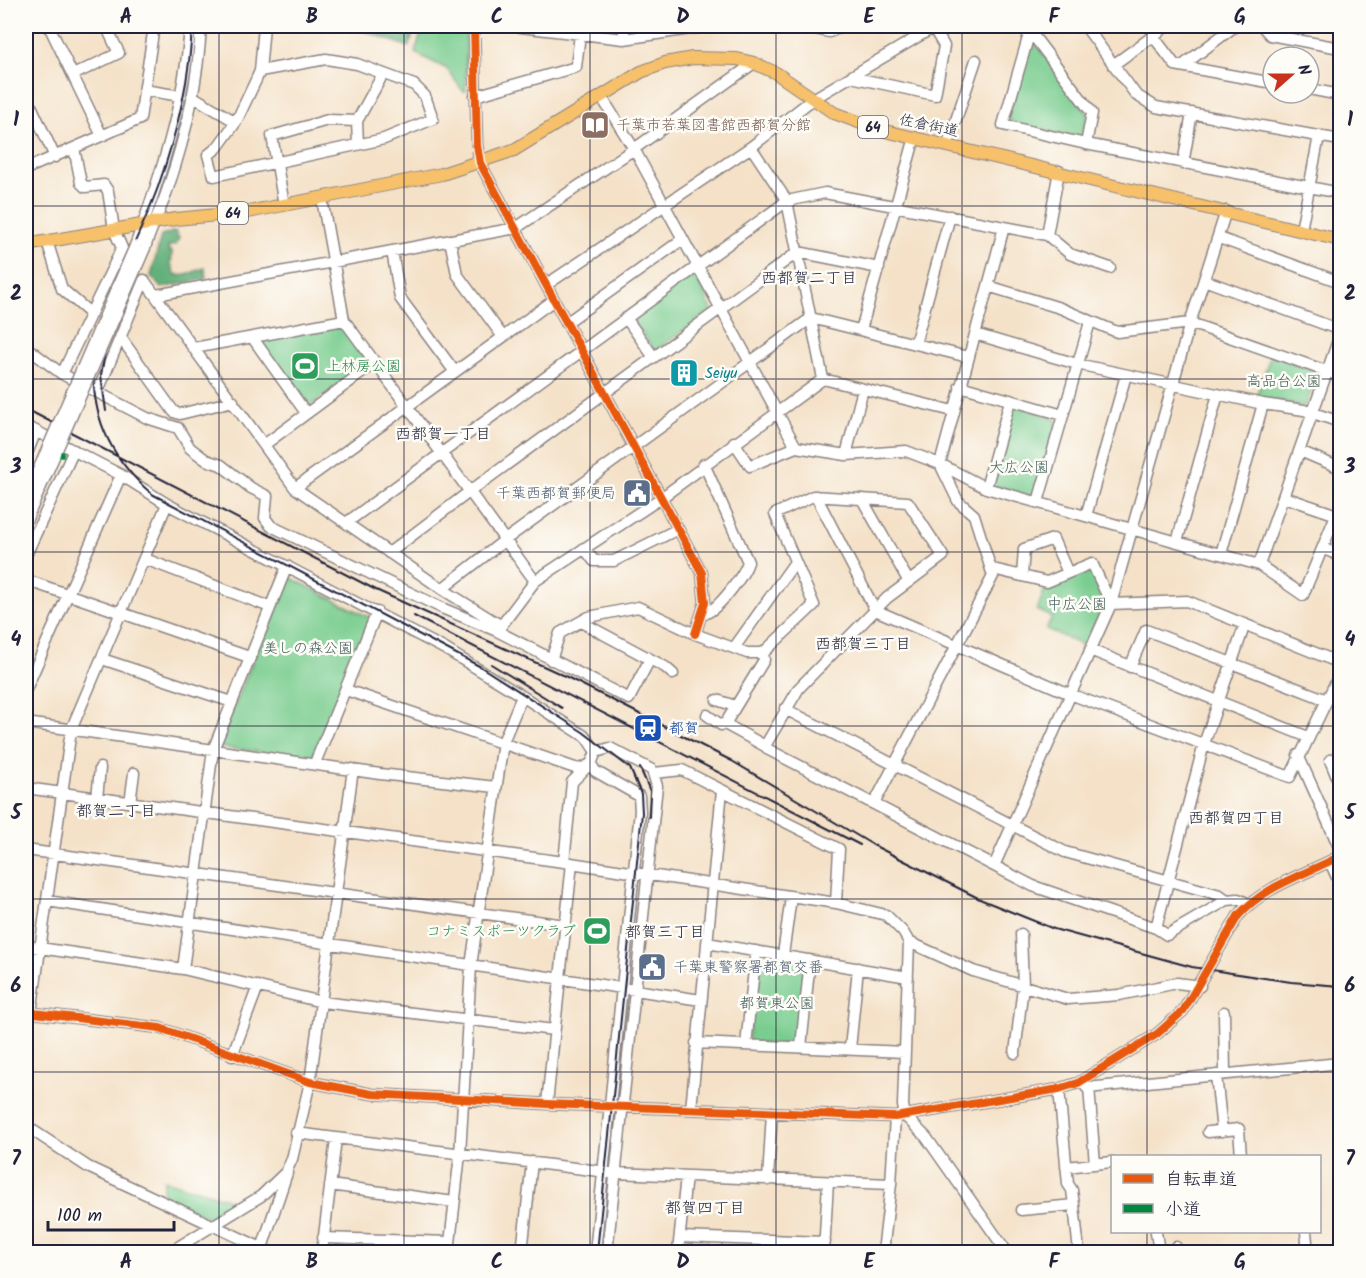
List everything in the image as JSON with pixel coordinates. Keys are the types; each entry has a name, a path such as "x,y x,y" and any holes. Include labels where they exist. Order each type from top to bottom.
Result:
{"main road":[{"name":"佐倉街道","path":"322,199 439,175 480,163 514,150 641,72 665,63 719,57 754,63 776,74 834,113 853,121 1341,240"},
{"name":"64","path":"26,245 148,224 322,199"}],"street":[{"path":"49,26 102,136"},
{"path":"73,75 119,53 106,26"},
{"path":"26,169 140,119 154,26"},
{"path":"26,521 148,224 181,96 190,26"},
{"path":"148,224 168,190 192,96 201,26"},
{"path":"260,71 333,59 414,85 425,96 433,119 384,139 214,176 208,155 217,148 236,122 260,71 264,26"},
{"path":"474,26 475,96 480,163 702,573 705,588 703,614 695,634"},
{"path":"512,26 624,39 710,26"},
{"path":"624,26 624,39"},
{"path":"801,26 829,32 844,26"},
{"path":"546,285 751,147 813,99 935,26 944,45 935,95 851,77"},
{"path":"1113,65 1167,26"},
{"path":"1182,66 1235,26"},
{"path":"1262,26 1270,35 1341,48"},
{"path":"1028,28 1092,113 1086,144"},
{"path":"1028,28 1003,125 1183,164 1341,193"},
{"path":"1091,28 1113,65 1136,95 1156,107 1341,140"},
{"path":"475,96 576,68 580,34"},
{"path":"1153,36 1175,65 1261,81"},
{"path":"948,144 976,60"},
{"path":"156,295 516,228 634,149 754,63"},
{"path":"358,144 357,121 383,74"},
{"path":"144,90 181,96"},
{"path":"1321,91 1341,95"},
{"path":"26,95 55,157"},
{"path":"192,96 236,122"},
{"path":"601,96 634,149 796,447"},
{"path":"1183,164 1192,113"},
{"path":"284,206 272,136 328,120 357,121"},
{"path":"1300,230 1319,136"},
{"path":"861,330 915,137"},
{"path":"751,147 787,201 823,379"},
{"path":"62,374 122,248 114,230 108,191 104,185 85,187 81,183 74,148"},
{"path":"1047,235 1059,171"},
{"path":"346,523 787,201 825,193 1047,235 1070,254 1110,268"},
{"path":"322,199 344,320 534,581"},
{"path":"994,866 1111,604 1175,384 1190,323 1226,212"},
{"path":"915,344 950,216"},
{"path":"874,804 993,576 993,569 975,515 958,501 940,464 1004,227"},
{"path":"1219,238 1341,282"},
{"path":"566,323 683,239"},
{"path":"450,240 457,274 503,337"},
{"path":"47,241 62,290 91,314"},
{"path":"26,498 140,247"},
{"path":"392,251 400,298 455,372"},
{"path":"389,553 604,392 798,252 879,268"},
{"path":"98,391 144,280 295,488 499,628 551,660 628,699 650,659"},
{"path":"1204,280 1341,330"},
{"path":"988,286 1060,308 1118,332 1190,323 1341,376"},
{"path":"295,488 554,300"},
{"path":"626,318 653,356"},
{"path":"442,590 505,540 811,318 968,357"},
{"path":"194,348 344,320"},
{"path":"1038,502 1090,322"},
{"path":"975,334 1077,364 1312,413 1341,422"},
{"path":"1258,565 1341,335"},
{"path":"252,337 306,413"},
{"path":"121,338 174,412 180,414 233,401"},
{"path":"26,347 62,374 147,418 178,428 190,448 206,460 221,465 251,488 267,496 265,518 271,526 444,609 499,628"},
{"path":"264,445 375,363"},
{"path":"1086,516 1126,375"},
{"path":"823,379 953,411"},
{"path":"499,628 534,581 661,498 734,442 823,379"},
{"path":"960,386 1063,415"},
{"path":"846,455 863,389"},
{"path":"1177,542 1218,394"},
{"path":"986,488 1010,401"},
{"path":"1221,554 1263,404"},
{"path":"26,456 31,428 121,475 167,504 377,612 480,669 586,737 596,752"},
{"path":"734,442 750,466 796,447 846,455 906,451 940,464 986,488 1258,565 1304,595 1339,516 1284,497"},
{"path":"26,555 74,450"},
{"path":"1300,451 1341,468"},
{"path":"703,614 714,610 721,602 748,562 704,465"},
{"path":"26,689 121,475"},
{"path":"551,660 560,633 589,617 638,607 695,634 747,653 763,653 814,604 775,514 816,496 908,502 944,556 875,609 799,688 765,746"},
{"path":"816,496 875,609 1070,694 1311,784"},
{"path":"862,499 909,582"},
{"path":"167,504 71,730 40,948 28,1012 159,1028 310,1082 372,1094 547,1104 900,1117 1085,1084 1221,1075 1341,1063"},
{"path":"584,548 594,561 614,561 678,529"},
{"path":"1022,576 1024,549 1053,539 1068,573"},
{"path":"1323,548 1341,556"},
{"path":"145,559 270,607"},
{"path":"734,648 795,562"},
{"path":"993,569 1047,582 1092,563 1111,604"},
{"path":"183,969 213,750 287,566"},
{"path":"26,580 249,657"},
{"path":"1111,604 1187,601 1341,663"},
{"path":"315,763 377,612"},
{"path":"581,622 673,674"},
{"path":"1156,928 1204,744 1245,624"},
{"path":"1130,667 1146,630 1327,700"},
{"path":"1090,651 1308,737"},
{"path":"725,724 764,660 763,653"},
{"path":"102,659 232,702"},
{"path":"1290,777 1341,673"},
{"path":"346,690 574,768 580,769 591,764"},
{"path":"323,1238 449,1247 460,1154 471,966 478,913 502,742 522,696"},
{"path":"717,699 735,706"},
{"path":"785,709 1065,852 1220,895 1227,900"},
{"path":"707,715 721,725 725,724 769,750 1034,886 1156,928 1167,935 1227,900 1238,899 1249,904"},
{"path":"26,723 420,780 496,787"},
{"path":"596,752 610,748 654,773 682,770 839,849 836,903"},
{"path":"547,1104 565,925 572,782 591,764 596,752"},
{"path":"1299,755 1341,849"},
{"path":"1341,757 1330,760 1341,785"},
{"path":"591,764 595,771 639,796 640,874"},
{"path":"97,798 100,768"},
{"path":"26,1126 88,1167 266,1250 292,1159 296,1133 310,1082 353,769"},
{"path":"130,802 134,772"},
{"path":"607,1252 622,1106 628,990 640,874 656,798 654,773"},
{"path":"26,788 568,863 836,903 886,915 903,932 909,942 903,1105 883,1252"},
{"path":"691,1109 722,790"},
{"path":"26,850 565,925"},
{"path":"1085,1084 1157,1034 1183,1011 1200,986 1238,916 1249,904 1270,889 1341,856"},
{"path":"1330,862 1341,884"},
{"path":"783,955 791,897"},
{"path":"47,901 189,921 330,946 701,1000"},
{"path":"1015,1053 1023,986 1021,934"},
{"path":"909,942 973,971 1068,999 1081,1000 1119,995 1177,983 1200,986"},
{"path":"707,943 908,977"},
{"path":"26,946 183,969 322,1002 554,1030"},
{"path":"746,1045 756,951"},
{"path":"801,1047 810,960"},
{"path":"850,1049 858,968"},
{"path":"232,1056 258,986"},
{"path":"595,1252 609,1105 628,990"},
{"path":"1222,1131 1221,1075 1224,1012"},
{"path":"696,1044 905,1052"},
{"path":"1085,1084 1095,1164"},
{"path":"1059,1089 1066,1167 1074,1205 1079,1252"},
{"path":"768,1180 772,1112"},
{"path":"900,1117 927,1137 1007,1252"},
{"path":"1208,1132 1239,1129 1241,1155"},
{"path":"296,1133 603,1172 891,1184"},
{"path":"322,1252 336,1139"},
{"path":"170,1252 180,1249 212,1225 261,1196 286,1172 292,1159"},
{"path":"522,1252 532,1162"},
{"path":"1066,1167 1111,1162"},
{"path":"678,1252 686,1176"},
{"path":"680,1237 825,1247 828,1182"},
{"path":"330,1185 454,1202"},
{"path":"1022,1210 1074,1205"},
{"path":"1156,1233 1159,1252"},
{"path":"1306,1233 1308,1252"}],"green space":[{"path":"324,26 415,28 409,47 353,27"},
{"path":"423,26 466,26 466,91 463,91 447,69 415,53"},
{"path":"1028,43 1035,43 1088,114 1082,136 1078,139 1011,123 1008,117"},
{"path":"175,231 179,238 176,245 169,246 168,250 172,252 171,264 175,274 186,275 205,268 206,279 161,288 151,276 161,236"},
{"path":"692,275 696,275 712,310 655,351 632,319"},
{"name":"上林房公園","path":"343,325 369,362 306,409 259,340"},
{"name":"高品台公園","path":"1271,354 1318,373 1306,405 1256,397"},
{"name":"大広公園","path":"1017,405 1057,420 1036,496 1033,497 991,485 1011,408"},
{"name":"中広公園","path":"1092,566 1108,603 1088,648 1046,629 1052,617 1037,610 1046,586"},
{"name":"美しの森公園","path":"287,576 371,618 312,758 218,747"},
{"name":"都賀東公園","path":"757,957 804,962 806,966 797,1041 793,1045 752,1043 748,1040"},
{"path":"164,1180 240,1203 210,1218 162,1196"}],"railway":[{"path":"192,26 185,87 171,148 158,187 109,302 97,341 94,385 96,406 102,425 121,462 152,494 481,667 583,732 630,768 641,794 642,813 597,1252"},
{"path":"106,411 101,375 110,325"},
{"path":"26,409 376,590 563,675 732,761 873,845 982,900 1054,929 1192,967 1291,982 1340,986"},
{"path":"414,616 860,845"},
{"path":"491,664 562,708"},
{"path":"640,768 650,791 649,817"}],"marked path":[{"path":"60,454 64,455"}],"cycle path":[{"path":"474,26 477,145 480,163 702,573 705,603 695,634"},
{"path":"26,1012 160,1028 310,1082 372,1094 547,1104 895,1117 1059,1089 1078,1083 1157,1034 1183,1011 1238,916 1249,905 1273,888 1340,856"}],"place":[{"name":"千葉市若葉図書館西都賀分館","path":"595,125"},
{"name":"上林房公園","path":"305,366"},
{"name":"Seiyu","path":"684,373"},
{"name":"千葉西都賀郵便局","path":"637,493"},
{"name":"都賀","path":"648,728"},
{"name":"コナミスポーツクラブ","path":"597,931"},
{"name":"千葉東警察署都賀交番","path":"652,967"}],"district":[{"name":"西都賀二丁目","path":"809,277"},
{"name":"西都賀一丁目","path":"443,433"},
{"name":"西都賀三丁目","path":"863,643"},
{"name":"都賀二丁目","path":"116,810"},
{"name":"西都賀四丁目","path":"1236,817"},
{"name":"都賀三丁目","path":"665,931"},
{"name":"都賀四丁目","path":"705,1207"}]}
